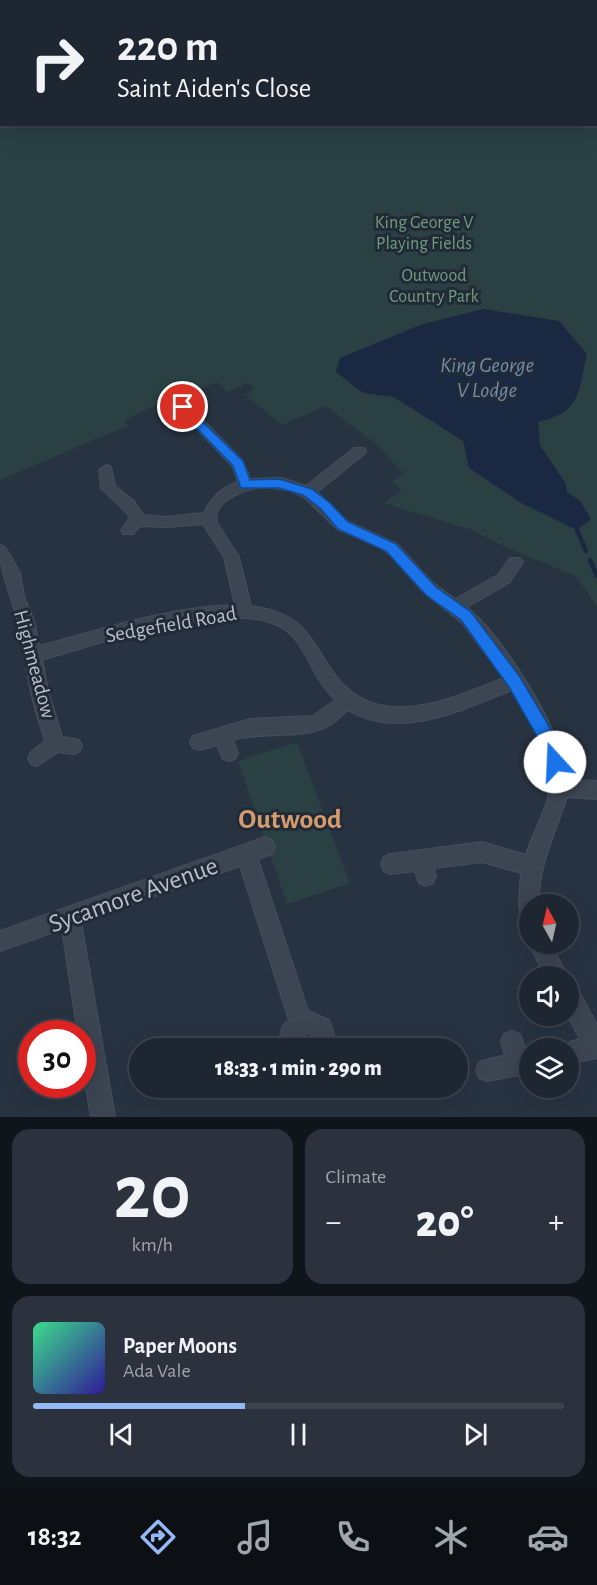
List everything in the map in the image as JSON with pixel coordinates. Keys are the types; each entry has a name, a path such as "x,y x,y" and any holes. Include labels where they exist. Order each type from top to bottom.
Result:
{"street":[{"path":"193,411 238,464 246,485"},
{"path":"307,492 359,449"},
{"path":"102,480 111,491 127,501 132,525 209,518"},
{"path":"244,610 241,586 229,552 213,531 209,518 219,498 246,485 279,483 307,492 326,506 343,526 391,548 431,591 456,607 479,631 514,682 550,747 559,788 531,866 527,894"},
{"name":"Highmeadow","path":"0,551 12,573 33,655 39,690 64,745 37,758"},
{"path":"456,607 467,596 514,573"},
{"name":"Sedgefield Road","path":"33,655 182,619 244,610 269,615 294,628 314,650 325,676 348,700 376,713 418,716 514,682"},
{"path":"199,742 263,725 313,724 330,715 348,700"},
{"path":"222,735 229,753"},
{"path":"559,788 597,790"},
{"name":"Sycamore Avenue","path":"0,941 256,850 301,1022"},
{"path":"391,864 424,868 482,852 531,866"},
{"path":"70,916 103,1117"},
{"path":"579,1014 597,1047 579,1051"},
{"path":"292,1038 292,1031 301,1022 312,1021 321,1028 324,1038"},
{"path":"487,1071 519,1056"}],"green space":[{"name":"Outwood Country Park","path":"0,126 597,126 597,607 576,576 510,549 472,530 383,503 402,491 392,481 404,474 376,444 326,406 282,425 245,395 254,389 247,383 228,392 217,382 185,396 187,399 174,405 167,399 124,421 129,425 0,480"},
{"path":"297,742 350,883 287,904 238,761"}],"water":[{"name":"King George V Lodge","path":"483,309 559,321 587,354 576,399 563,413 538,422 540,445 566,484 567,492 580,501 591,519 577,530 523,504 469,468 463,441 394,397 363,393 336,372 340,358 420,325"}],"waterway":[{"path":"577,530 586,551"},
{"path":"590,560 597,576"}],"district":[{"name":"Outwood","path":"290,818"}],"route":[{"path":"183,407 238,464 246,485 279,483 307,492 326,506 343,526 382,543 399,554 431,591 466,616 514,682 544,734 555,762"}],"park label":[{"name":"King George V Playing Fields","path":"424,232"}]}
